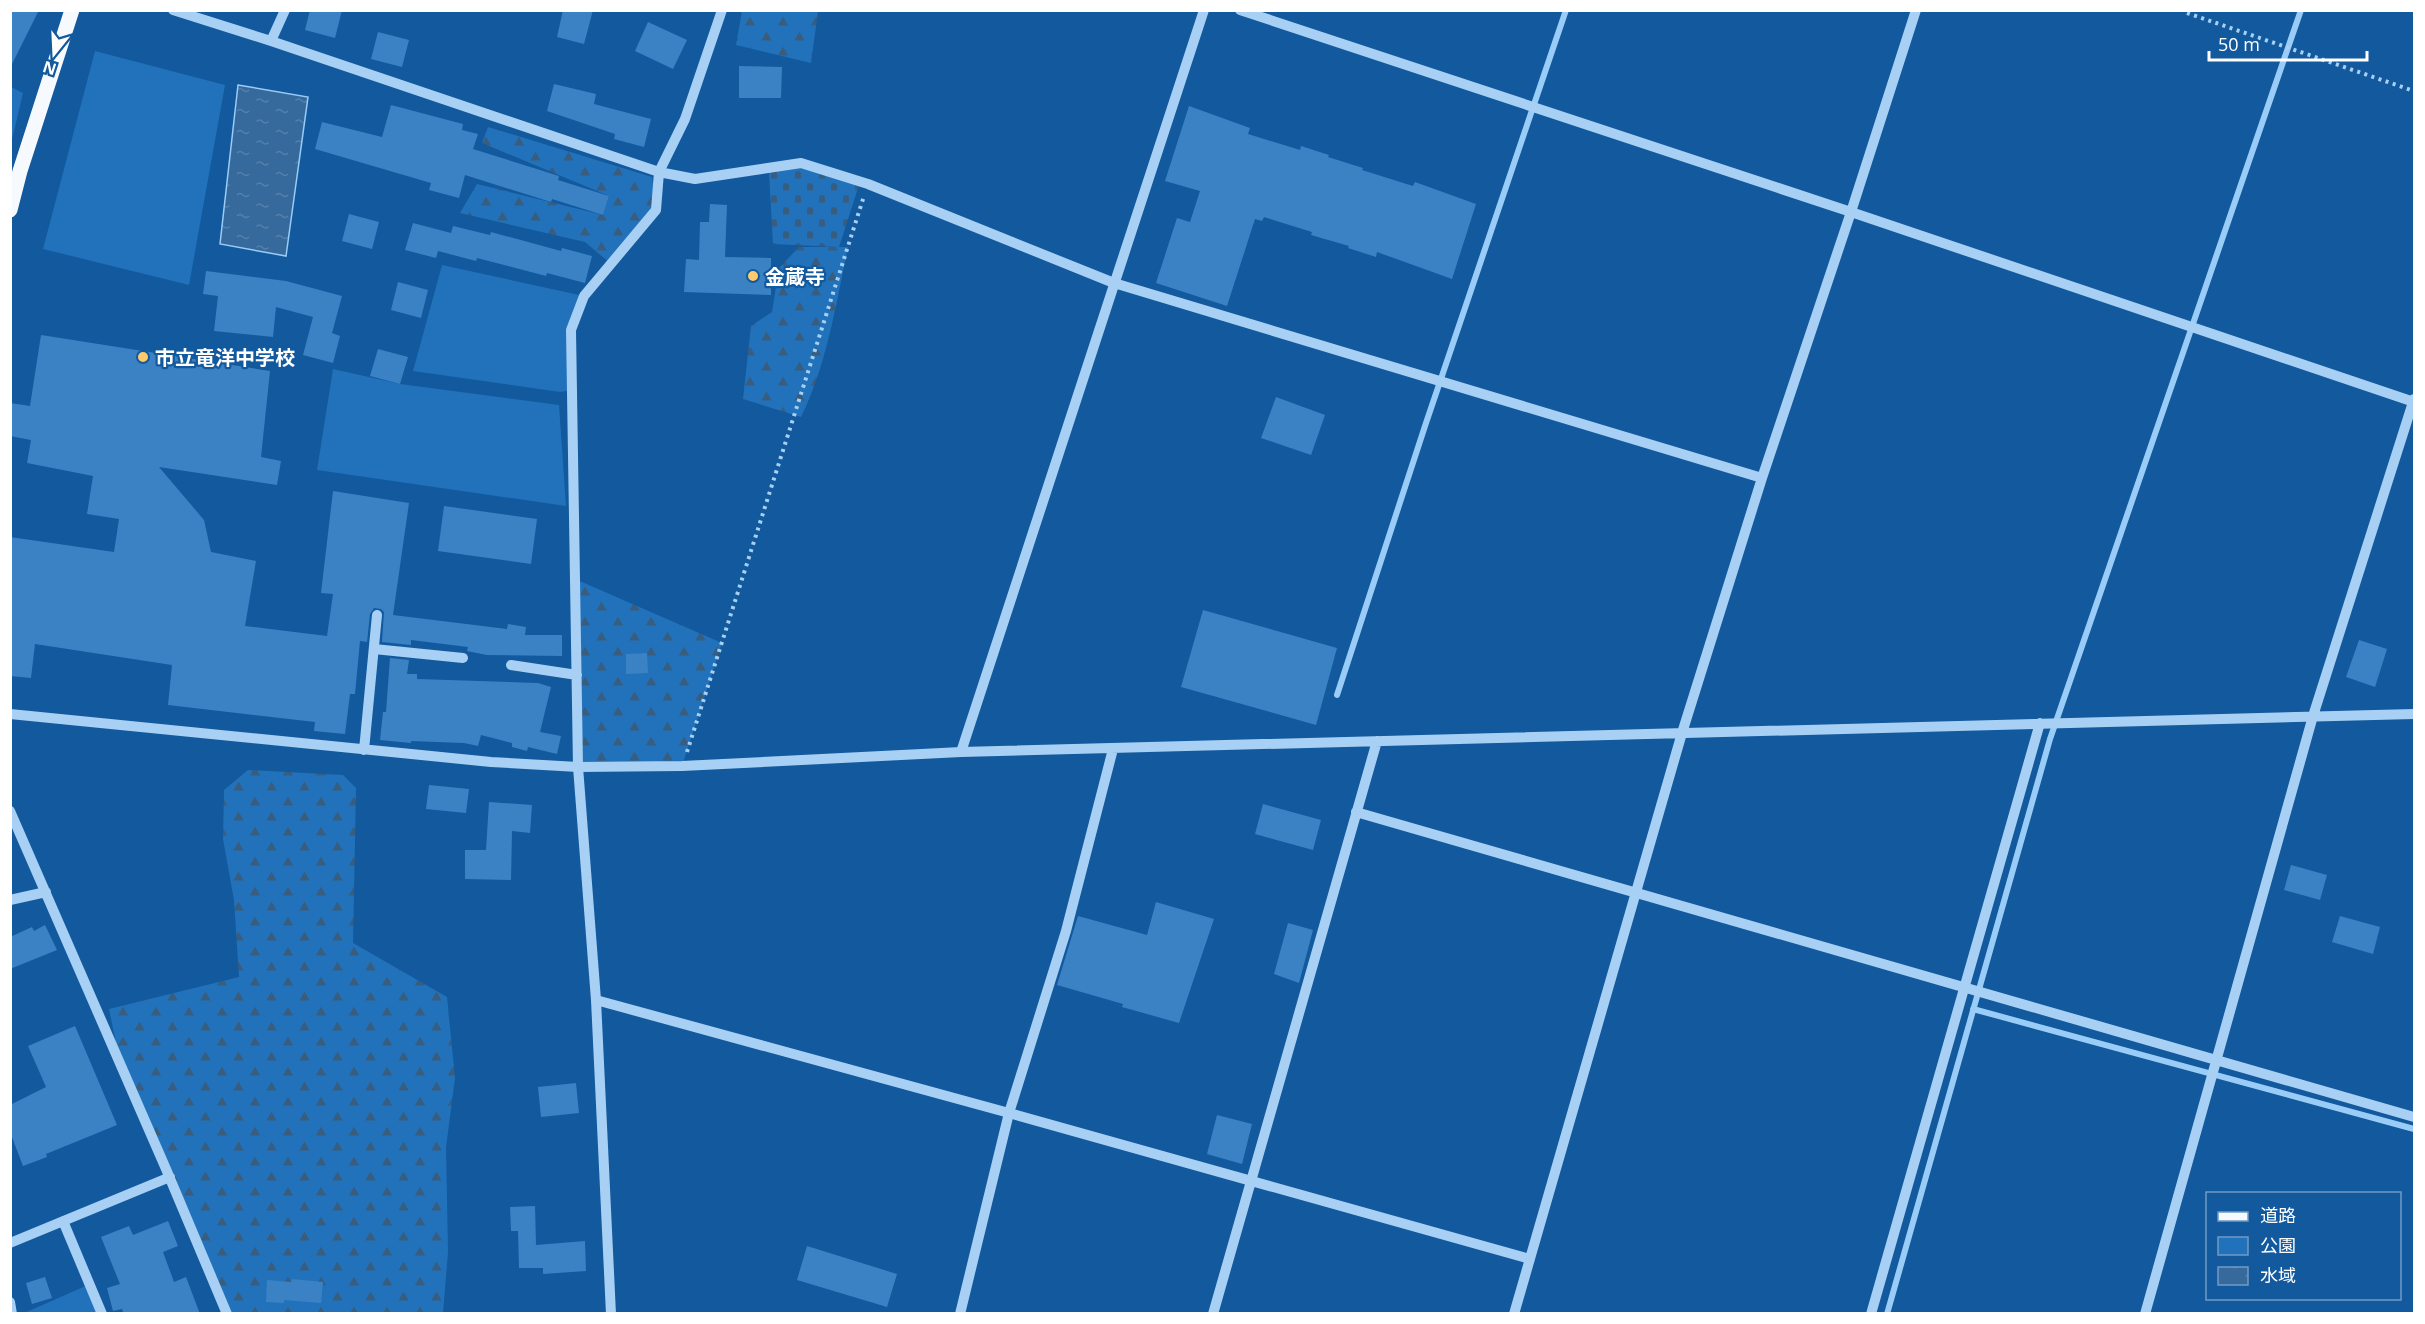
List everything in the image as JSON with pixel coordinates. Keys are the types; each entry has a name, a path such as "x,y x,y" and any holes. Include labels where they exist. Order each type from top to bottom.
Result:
{"main road":[{"path":"10,210 20,171 72,10"}],"street":[{"path":"173,10 659,172 695,179 801,163 868,184 1114,283 1762,478"},
{"path":"271,41 285,10"},
{"path":"611,1314 596,1000 578,767 571,330 584,296 656,210 659,172 685,119 722,10"},
{"path":"961,752 1204,10"},
{"path":"1240,10 2414,400 2313,716 2145,1314"},
{"path":"1514,1314 1682,733 1762,478 1916,10"},
{"path":"364,750 377,615"},
{"path":"374,649 463,658"},
{"path":"511,665 577,675"},
{"path":"10,714 491,762 578,767 682,766 961,752 2415,714"},
{"path":"1870,1314 2040,723"},
{"path":"1213,1314 1377,741"},
{"path":"960,1314 1009,1113 1066,932 1113,749"},
{"path":"10,811 170,1177 227,1314"},
{"path":"1356,812 1638,891 2415,1117"},
{"path":"10,900 46,892"},
{"path":"596,1000 1530,1258"},
{"path":"10,1243 170,1177"},
{"path":"63,1221 102,1314"},
{"path":"10,1302 12,1314"}],"path":[{"path":"2187,14 2415,92"},
{"path":"682,766 868,184"}],"green space":[{"path":"742,11 818,11 811,63 736,45"},
{"path":"95,51 225,85 189,285 43,249"},
{"path":"11,87 23,93 11,144"},
{"path":"488,127 652,177 656,210 610,263 585,242 460,213 477,184 603,215 609,196 482,143"},
{"path":"801,163 860,182 839,247 773,244 769,172"},
{"path":"799,247 848,247 824,355 801,417 743,399 751,326 772,312 779,268"},
{"path":"442,265 584,296 571,330 572,390 560,392 413,371"},
{"path":"333,369 400,384 559,405 566,506 317,470"},
{"path":"575,579 722,643 682,766 578,767"},
{"path":"248,770 343,775 356,788 353,943 447,997 455,1078 446,1147 448,1252 443,1313 227,1313 120,1062 109,1009 239,977 234,900 223,839 224,790"},
{"path":"90,1284 100,1314 22,1314"}],"water":[{"path":"238,85 308,97 286,256 220,244"}],"building":[{"path":"10,10 39,10 10,68"},
{"path":"310,10 342,10 335,38 305,30"},
{"path":"563,10 593,10 584,44 557,37"},
{"path":"648,22 687,40 673,69 635,51"},
{"path":"378,32 409,40 402,67 371,59"},
{"path":"739,66 782,67 781,98 739,98"},
{"path":"554,84 596,94 594,104 651,119 644,147 614,139 615,134 547,111"},
{"path":"391,105 463,124 462,130 478,134 473,149 559,176 558,180 609,196 603,215 552,199 551,202 465,175 459,198 429,190 431,183 315,149 322,122 382,137"},
{"path":"1189,106 1250,128 1248,134 1300,150 1301,146 1363,168 1362,170 1413,186 1415,182 1476,204 1452,279 1377,252 1376,257 1348,248 1349,246 1311,235 1312,232 1264,217 1262,221 1255,219 1227,306 1156,283 1177,218 1190,222 1200,191 1165,181"},
{"path":"710,204 727,205 725,257 771,258 771,295 684,292 686,259 699,260 700,222 709,222"},
{"path":"349,214 379,222 372,249 342,241"},
{"path":"413,223 451,233 453,226 490,235 491,232 561,251 562,248 592,256 585,283 547,273 546,276 477,258 476,261 438,251 436,258 405,250"},
{"path":"206,271 286,281 342,296 332,333 340,336 333,363 303,355 313,317 276,307 273,337 214,331 218,296 203,294"},
{"path":"398,282 428,290 421,318 391,310"},
{"path":"41,335 270,371 261,457 281,461 277,485 159,467 204,520 211,552 256,561 245,626 327,636 333,594 321,593 333,491 409,503 393,615 507,629 508,624 526,627 525,635 562,635 562,656 487,655 467,651 468,647 411,640 411,645 382,642 384,612 374,608 370,614 367,642 360,641 355,694 350,694 345,734 314,731 315,722 168,705 172,665 35,644 31,678 10,676 10,537 114,552 119,519 87,514 93,476 27,463 31,440 10,436 10,403 30,406"},
{"path":"378,349 408,357 400,384 370,376"},
{"path":"1276,397 1325,415 1311,455 1261,438"},
{"path":"444,506 537,519 531,564 438,551"},
{"path":"1203,610 1337,648 1316,725 1181,687"},
{"path":"2359,640 2387,649 2375,687 2346,677"},
{"path":"647,653 648,673 626,674 626,654"},
{"path":"390,658 409,660 407,674 417,674 417,679 538,683 551,687 540,732 561,736 557,754 528,747 527,751 512,747 512,743 481,735 478,746 464,743 411,741 411,743 380,740 383,712 386,712"},
{"path":"429,785 469,789 466,813 426,809"},
{"path":"489,802 532,805 530,833 512,831 511,880 465,879 465,850 486,850"},
{"path":"1263,804 1321,820 1313,850 1255,834"},
{"path":"2291,865 2327,875 2320,900 2284,890"},
{"path":"1156,902 1214,919 1179,1023 1057,985 1078,916 1147,935"},
{"path":"2340,916 2380,927 2373,954 2332,942"},
{"path":"1288,923 1313,930 1299,983 1274,974"},
{"path":"45,925 57,950 10,969 10,937 32,927 34,931"},
{"path":"75,1026 117,1125 46,1154 47,1157 23,1166 10,1132 10,1105 46,1087 28,1046"},
{"path":"576,1083 579,1113 541,1117 538,1087"},
{"path":"1217,1115 1252,1124 1242,1164 1207,1154"},
{"path":"535,1206 536,1245 585,1241 586,1271 543,1274 543,1268 519,1268 518,1231 511,1231 510,1207"},
{"path":"168,1221 178,1246 163,1252 174,1282 186,1277 200,1314 124,1314 122,1309 113,1311 107,1288 120,1284 101,1237 129,1226 133,1235"},
{"path":"807,1246 897,1274 887,1307 797,1280"},
{"path":"45,1277 52,1298 32,1304 26,1283"},
{"path":"292,1279 323,1282 321,1303 284,1300 284,1303 266,1302 267,1280 291,1282"}],"waterway":[{"path":"1337,695 1426,423 1566,10"},
{"path":"1887,1314 2050,739 2301,10"},
{"path":"1973,1009 2414,1129"}],"place":[{"name":"金蔵寺","path":"753,276"},
{"name":"市立竜洋中学校","path":"143,357"}]}
